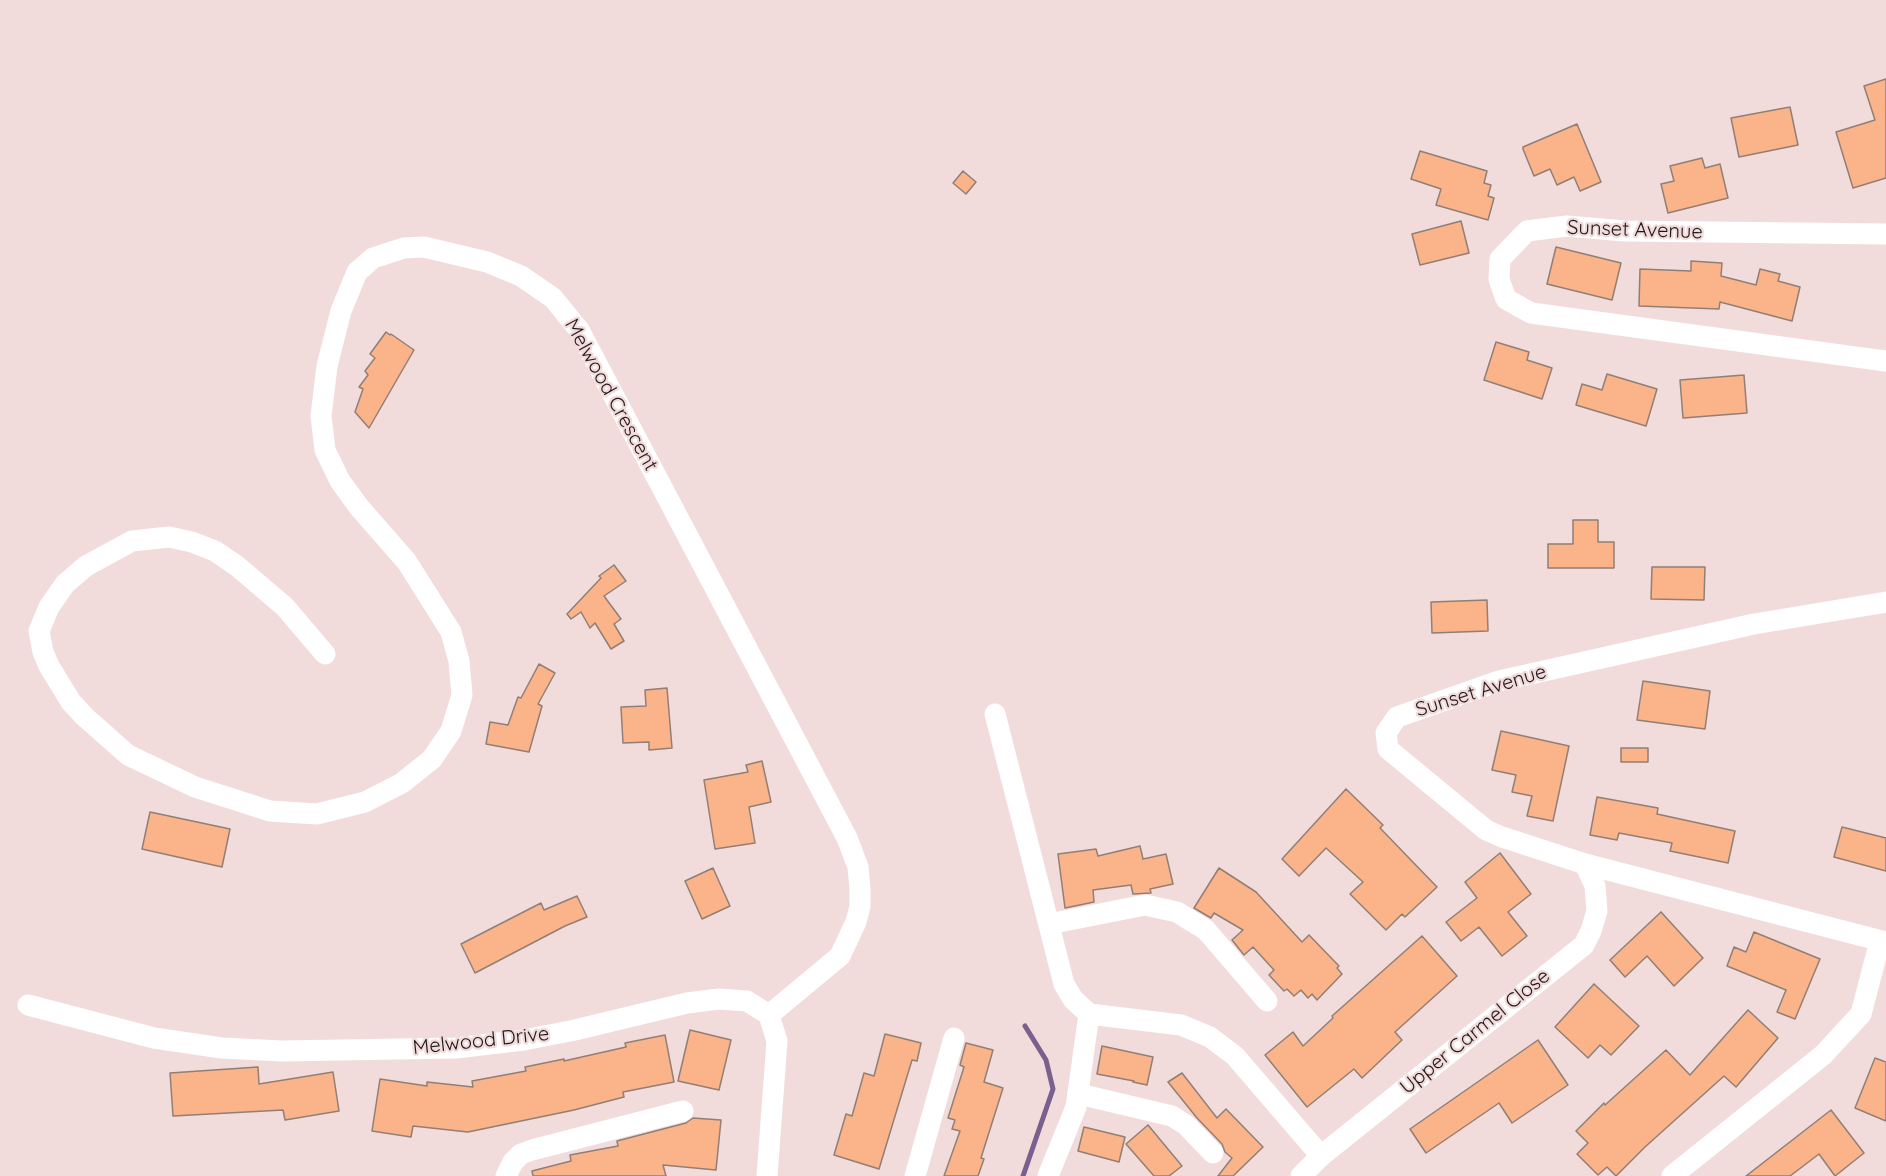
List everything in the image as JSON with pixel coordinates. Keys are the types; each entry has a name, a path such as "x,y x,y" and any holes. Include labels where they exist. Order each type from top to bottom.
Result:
{"street":[{"name":"Sunset Avenue","path":"1886,234 1624,231 1567,226 1527,231 1500,260 1499,279 1506,299 1531,313 1886,361"},
{"name":"Melwood Crescent","path":"325,654 285,607 237,566 215,551 192,542 169,537 132,541 86,566 65,584 49,607 39,631 43,652 54,675 71,702 85,717 128,755 195,787 270,811 318,814 365,801 402,783 432,759 451,731 462,695 459,661 450,632 407,562 359,507 340,481 325,450 321,416 327,366 341,310 357,272 373,258 404,248 424,247 487,262 521,276 554,298 579,330 847,838 858,867 861,889 860,906 856,922 840,956 769,1015"},
{"name":"Sunset Avenue","path":"1883,941 1585,864 1502,837 1486,830 1388,749 1386,733 1397,717 1499,681 1754,624 1886,602"},
{"path":"995,714 1064,984 1073,999 1089,1014 1180,1025 1210,1037 1235,1056 1321,1156"},
{"name":"Upper Carmel Close","path":"1301,1176 1321,1156 1584,945 1597,911 1595,886 1585,864"},
{"path":"1049,924 1145,905 1178,912 1206,930 1267,1000"},
{"path":"1673,1175 1823,1055 1862,1014 1883,941"},
{"name":"Melwood Drive","path":"28,1005 154,1038 222,1048 282,1051 456,1048 524,1040 687,1003 719,999 747,1001 769,1015"},
{"path":"1048,1176 1076,1107 1089,1014"},
{"path":"767,1176 777,1041 769,1015"},
{"path":"915,1176 954,1038"},
{"path":"1079,1094 1172,1116 1186,1125 1213,1153"},
{"path":"506,1176 513,1162 521,1154 532,1149 683,1112"}],"building":[{"path":"1886,79 1886,178 1853,188 1836,132 1875,120 1864,86"},
{"path":"1790,107 1798,145 1739,157 1731,118"},
{"path":"1577,124 1601,182 1580,191 1574,177 1557,185 1550,169 1534,176 1523,147"},
{"path":"1420,151 1487,171 1484,183 1491,185 1488,196 1494,198 1488,220 1436,205 1441,189 1411,179"},
{"path":"1702,158 1705,168 1720,164 1728,198 1668,213 1661,184 1674,181 1670,166"},
{"path":"963,171 976,182 966,194 953,183"},
{"path":"1461,221 1469,253 1420,265 1412,234"},
{"path":"1556,247 1621,263 1612,300 1547,284"},
{"path":"1691,261 1722,263 1721,276 1756,285 1760,269 1780,274 1778,281 1800,287 1792,321 1720,302 1719,309 1639,306 1640,269 1691,271"},
{"path":"386,332 414,350 369,428 355,412 363,389 359,387 368,375 365,371 375,358 370,354"},
{"path":"1496,342 1529,352 1527,360 1552,368 1542,399 1484,380"},
{"path":"1607,374 1657,389 1646,426 1576,405 1582,384 1602,390"},
{"path":"1744,375 1747,413 1683,418 1680,380"},
{"path":"1573,520 1598,520 1598,542 1614,542 1614,568 1548,568 1548,544 1573,544"},
{"path":"614,565 626,581 604,596 621,619 614,624 624,641 611,649 595,623 590,628 581,612 571,619 567,614 601,578 599,576"},
{"path":"1652,567 1705,567 1704,600 1651,599"},
{"path":"1487,600 1488,631 1432,633 1431,602"},
{"path":"539,664 555,673 538,704 542,706 529,752 486,744 490,722 508,725 518,697 521,698"},
{"path":"1643,681 1710,691 1705,729 1637,720"},
{"path":"667,688 672,748 649,750 649,742 623,743 621,707 646,706 645,690"},
{"path":"1501,731 1569,746 1553,821 1527,816 1532,796 1512,792 1516,775 1492,770"},
{"path":"1621,748 1648,748 1648,762 1621,762"},
{"path":"762,761 771,802 749,807 755,843 715,849 704,780 748,772 746,765"},
{"path":"1346,789 1383,825 1380,828 1437,887 1405,917 1402,914 1386,930 1350,894 1363,882 1326,848 1299,876 1282,859"},
{"path":"1597,797 1658,808 1657,814 1735,831 1728,863 1670,851 1672,843 1619,833 1617,840 1590,835"},
{"path":"150,812 230,829 222,867 142,849"},
{"path":"1842,827 1886,838 1886,871 1834,857"},
{"path":"1140,846 1143,859 1166,854 1173,884 1150,889 1151,893 1133,894 1131,885 1093,890 1094,902 1065,908 1058,854 1096,849 1098,856"},
{"path":"1500,853 1531,894 1508,912 1527,936 1502,956 1479,927 1461,941 1446,922 1477,898 1465,882"},
{"path":"713,868 730,906 702,919 685,881"},
{"path":"1219,868 1256,892 1302,942 1309,935 1339,966 1337,968 1342,974 1317,1000 1312,994 1308,998 1301,990 1294,996 1287,989 1284,991 1269,975 1274,970 1253,947 1244,955 1232,940 1243,930 1214,913 1211,918 1194,908"},
{"path":"577,896 587,917 475,973 461,944 541,903 544,910"},
{"path":"1661,912 1703,958 1674,986 1647,956 1625,977 1610,960"},
{"path":"1754,932 1820,959 1795,1019 1777,1012 1786,990 1727,966 1734,947 1746,952"},
{"path":"1422,936 1457,976 1395,1032 1402,1040 1362,1078 1354,1069 1307,1107 1265,1055 1293,1032 1303,1046 1333,1018 1332,1016"},
{"path":"1594,984 1639,1026 1611,1055 1600,1045 1588,1058 1555,1027"},
{"path":"1748,1010 1778,1038 1736,1087 1724,1076 1616,1176 1607,1167 1598,1175 1577,1154 1588,1143 1576,1131 1604,1103 1605,1105 1666,1050 1690,1075"},
{"path":"690,1030 731,1040 719,1090 678,1081"},
{"path":"885,1034 921,1043 917,1061 912,1060 879,1169 834,1155 846,1114 852,1116 864,1073 874,1076"},
{"path":"665,1035 674,1082 623,1092 624,1097 574,1110 468,1132 413,1126 411,1137 372,1131 380,1079 427,1086 427,1082 473,1087 472,1081 526,1071 525,1067 626,1047 625,1043"},
{"path":"1538,1040 1568,1085 1512,1123 1499,1103 1426,1153 1410,1129"},
{"path":"966,1043 993,1050 984,1082 1003,1088 981,1158 984,1159 978,1176 944,1176 960,1131 952,1129 955,1120 948,1118 964,1067 960,1065"},
{"path":"1102,1046 1153,1057 1147,1085 1097,1074"},
{"path":"1875,1058 1886,1062 1886,1121 1855,1108"},
{"path":"258,1067 259,1084 333,1072 339,1111 285,1120 283,1110 173,1116 170,1073"},
{"path":"1182,1073 1217,1118 1226,1109 1263,1147 1233,1176 1218,1176 1232,1158 1168,1082"},
{"path":"1831,1110 1864,1153 1835,1176 1819,1154 1790,1176 1746,1176"},
{"path":"693,1118 721,1120 716,1170 663,1165 666,1176 533,1176 532,1171 571,1161 570,1155 618,1146 617,1141 686,1123"},
{"path":"1148,1125 1182,1166 1169,1176 1154,1176 1126,1144"},
{"path":"1084,1127 1125,1137 1119,1162 1078,1151"}],"waterway":[{"path":"1023,1176 1053,1089 1046,1060 1025,1026"}]}
